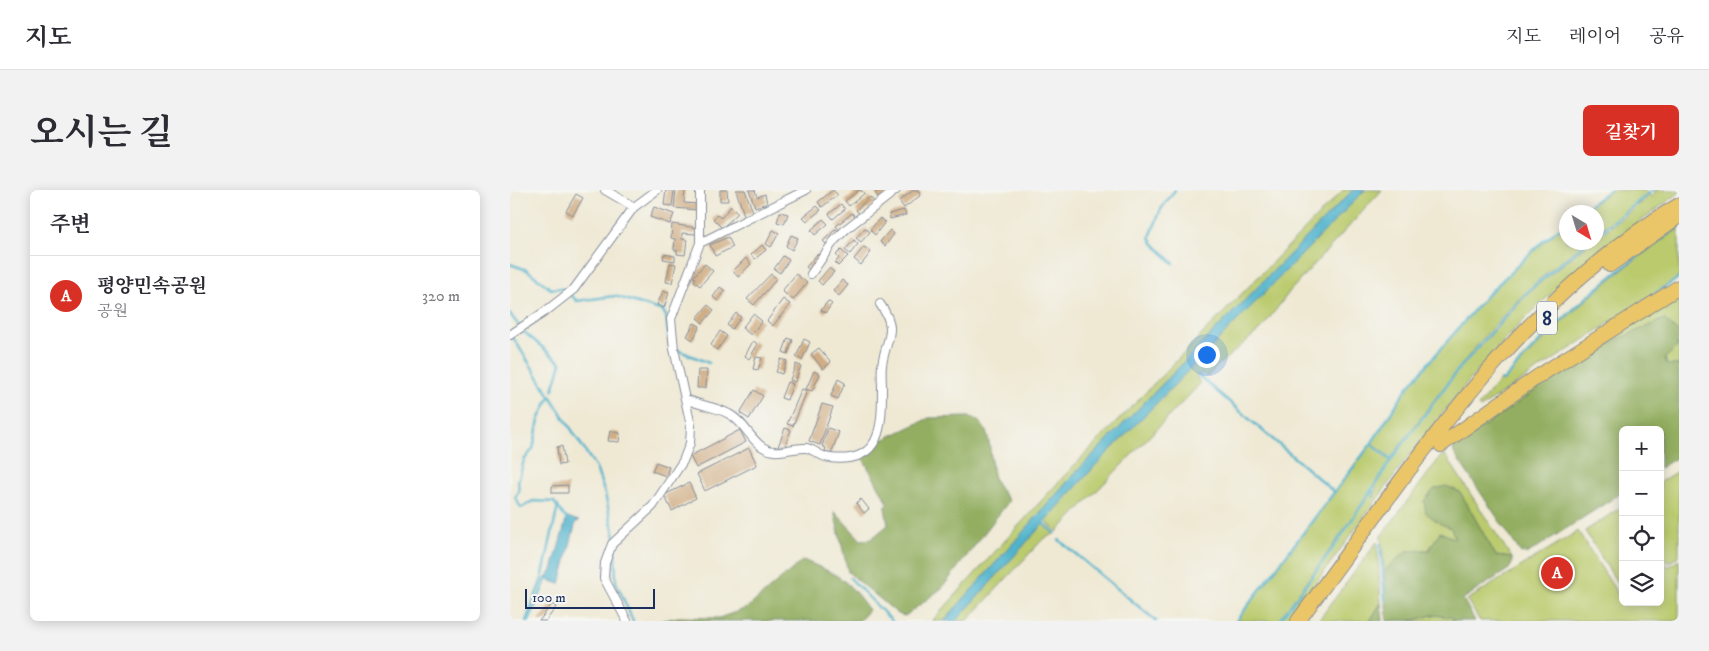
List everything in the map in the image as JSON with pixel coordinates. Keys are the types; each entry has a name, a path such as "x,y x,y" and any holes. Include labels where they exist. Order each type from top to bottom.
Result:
{"highway":[{"name":"8","path":"1310,621 1490,382 1546,319 1585,284 1676,209"},
{"name":"8","path":"1298,621 1417,462 1512,343 1582,276 1633,235 1676,209"},
{"path":"1441,445 1537,377 1679,287"}],"street":[{"path":"605,190 634,207"},
{"path":"510,335 546,311 574,289 634,207 657,190"},
{"path":"627,621 604,578 604,563 612,544 623,531 653,506 683,461 690,443 691,434 686,399 674,348 671,319 700,243 700,190"},
{"path":"700,243 806,190"},
{"path":"811,274 834,241 846,229 896,190"},
{"path":"686,399 731,414 749,431 760,445 768,450 779,453 807,448 827,458 842,459 861,456 876,442 882,420 882,364 892,329 888,315 880,304"}],"green space":[{"path":"1343,190 1353,190 1078,470 944,621 932,621 1063,477"},
{"path":"1365,190 1382,190 1290,291 1262,328 1217,366 1207,377 1201,373 1196,375 1200,384 1057,532 1045,521 1095,466"},
{"path":"1612,190 1644,190 1647,193 1643,200 1604,229 1604,205 1591,205"},
{"path":"1655,190 1679,190 1679,193 1604,250 1604,232 1644,201 1649,194 1651,197 1655,194"},
{"path":"1679,228 1679,277 1480,408 1478,406 1500,380 1503,382 1544,339 1586,300"},
{"path":"1559,230 1559,250 1576,250 1533,285 1489,331 1455,372 1391,458 1372,443 1408,388 1486,297 1541,244"},
{"path":"1580,250 1604,250 1556,289 1487,359 1428,432 1288,621 1280,621 1372,492 1374,498 1376,485 1391,460 1458,371 1529,292"},
{"path":"1679,293 1679,333 1668,325 1453,448 1453,445 1563,366"},
{"path":"1664,319 1679,333 1677,347 1665,358 1667,365 1679,365 1679,456 1664,465 1664,426 1619,426 1619,495 1533,550 1526,554 1521,553 1454,453 1453,448 1546,383 1618,339"},
{"path":"1679,343 1679,365 1667,366 1665,358"},
{"path":"970,417 978,421 987,434 994,478 1009,501 942,588 905,616 898,614 848,572 834,511 861,540 871,539 888,525 885,508 888,503 862,457 878,442 929,418"},
{"path":"1371,445 1390,461 1389,464 1278,621 1237,621"},
{"path":"1442,455 1446,456 1512,558 1496,556 1460,492 1446,486 1441,524 1451,527 1456,539 1440,532 1429,550 1416,551 1405,555 1384,571 1381,536"},
{"path":"1679,470 1679,556 1668,563 1664,557 1664,479"},
{"path":"1446,486 1460,492 1496,556 1512,558 1512,564 1509,569 1463,599 1475,621 1454,621 1451,617 1432,615 1415,620 1387,621 1384,571 1406,551 1429,550 1440,532 1455,539 1451,528 1441,524 1426,513 1424,501 1434,489"},
{"path":"1619,509 1619,586 1585,531"},
{"path":"1042,524 1054,534 1043,539 967,621 956,621"},
{"path":"1578,531 1619,596 1619,606 1664,606 1664,561 1668,567 1679,560 1679,621 1480,621 1467,600"},
{"path":"1377,542 1381,603 1370,621 1318,621"},
{"path":"803,560 834,574 848,584 869,610 859,621 660,621 678,617 719,618 747,608"},
{"path":"1381,603 1383,621 1370,621"},
{"path":"1432,615 1451,617 1454,621 1410,621"}],"water":[{"path":"1353,190 1365,190 1095,466 956,621 944,621 1078,470"},
{"path":"567,517 579,521 576,522 560,584 545,579 552,570"}],"building":[{"path":"666,190 674,191 672,206 664,205"},
{"path":"676,190 685,190 684,203 698,204 698,210 674,208"},
{"path":"720,190 727,190 728,201 720,201"},
{"path":"736,190 745,190 753,212 744,215"},
{"path":"749,190 755,190 757,197 765,194 767,203 755,207"},
{"path":"833,190 838,195 822,207 818,202"},
{"path":"859,190 865,193 849,206 845,201"},
{"path":"880,190 894,190 880,200 875,193"},
{"path":"914,190 918,190 921,195 904,208 899,201"},
{"path":"576,194 583,198 573,215 566,211"},
{"path":"870,197 875,203 860,215 856,210"},
{"path":"841,204 845,209 833,219 829,214"},
{"path":"731,206 738,213 722,228 713,219 717,215 721,218"},
{"path":"817,206 821,210 807,221 803,217"},
{"path":"654,207 674,214 670,224 650,217"},
{"path":"904,210 906,215 890,219 889,214"},
{"path":"780,212 788,214 784,224 777,222"},
{"path":"852,213 856,218 840,231 836,226"},
{"path":"880,218 885,222 875,235 870,230"},
{"path":"823,219 828,224 815,235 811,230"},
{"path":"672,224 697,228 696,234 682,233 682,239 687,240 685,255 677,254 677,250 674,250 675,239 671,238"},
{"path":"865,228 870,232 861,242 856,238"},
{"path":"836,229 839,233 826,244 823,241"},
{"path":"773,230 779,233 771,247 766,244"},
{"path":"890,230 894,234 885,246 880,242"},
{"path":"791,235 798,238 792,250 786,246"},
{"path":"728,237 733,247 715,256 710,245"},
{"path":"854,240 858,244 850,254 845,250"},
{"path":"762,245 766,250 755,259 751,255"},
{"path":"864,247 871,252 861,265 854,259"},
{"path":"841,250 848,256 838,266 835,263 839,258 836,255"},
{"path":"664,254 675,256 675,261 663,259"},
{"path":"817,254 822,258 811,271 806,267"},
{"path":"783,256 789,260 780,273 774,269"},
{"path":"746,258 751,264 738,277 733,271"},
{"path":"670,263 676,264 672,283 666,282"},
{"path":"705,264 713,271 700,286 694,281 696,278 693,277"},
{"path":"829,268 834,272 822,285 818,281"},
{"path":"771,274 776,278 754,305 747,299"},
{"path":"796,274 807,283 793,300 782,291"},
{"path":"842,280 848,285 839,296 833,291"},
{"path":"720,287 725,291 718,301 713,297"},
{"path":"663,291 669,293 664,308 657,305"},
{"path":"783,299 790,304 773,326 767,321"},
{"path":"828,301 832,304 825,313 821,310"},
{"path":"708,305 714,310 703,323 697,318"},
{"path":"736,313 741,317 732,329 727,325"},
{"path":"753,314 762,321 751,335 742,328"},
{"path":"694,323 700,326 693,340 687,336"},
{"path":"720,331 727,336 717,350 711,345"},
{"path":"788,338 793,340 788,354 783,352"},
{"path":"804,339 810,342 802,360 796,357"},
{"path":"753,341 758,344 749,359 745,356"},
{"path":"819,348 831,362 823,369 811,354"},
{"path":"756,357 762,358 758,370 753,369"},
{"path":"781,359 787,361 782,374 776,372"},
{"path":"796,364 801,366 795,382 790,380"},
{"path":"698,370 707,370 706,388 697,388"},
{"path":"814,371 820,374 812,391 806,389"},
{"path":"838,379 845,383 838,399 831,396"},
{"path":"787,382 793,384 787,400 781,398"},
{"path":"802,389 807,391 793,426 787,424"},
{"path":"754,390 763,396 749,419 740,413"},
{"path":"822,404 833,407 820,445 809,441"},
{"path":"785,428 791,430 784,449 778,447"},
{"path":"828,428 839,432 831,454 825,451 826,448 822,446"},
{"path":"740,430 746,442 696,468 690,456"},
{"path":"610,431 620,433 619,442 608,441"},
{"path":"562,446 565,464 559,465 557,447"},
{"path":"749,448 757,465 705,491 697,474"},
{"path":"656,462 669,467 666,476 652,471"},
{"path":"689,483 696,498 672,511 664,495"},
{"path":"568,485 568,493 552,493 552,486"},
{"path":"861,499 869,509 864,513 856,503"},
{"path":"552,604 556,607 546,621 539,621"}],"waterway":[{"path":"1173,263 1153,243 1150,237 1161,209 1175,190"},
{"path":"1590,205 1610,190"},
{"path":"1604,229 1653,190"},
{"path":"1501,380 1503,381 1564,317 1608,279 1679,226"},
{"path":"1236,621 1371,444 1407,388 1486,296 1540,244 1559,229"},
{"path":"1279,621 1338,541 1391,460 1457,371 1528,291 1577,250"},
{"path":"510,264 527,270 551,289 559,288 566,291 577,301 615,296 663,311 666,316 670,347 709,363"},
{"path":"1656,293 1679,278"},
{"path":"510,314 523,331 561,363 553,390"},
{"path":"512,336 596,468 605,494 615,538"},
{"path":"1198,375 1333,491"},
{"path":"549,398 539,420 533,449 524,460 518,482 519,492 515,497 521,508 533,501 554,502 567,520"},
{"path":"1371,444 1391,460"},
{"path":"1373,490 1373,497"},
{"path":"526,621 542,579 558,506"},
{"path":"1041,521 1055,533"},
{"path":"1059,540 1156,621"},
{"path":"615,544 616,582 633,621"},
{"path":"1380,544 1385,601"},
{"path":"850,578 892,621"},
{"path":"529,621 546,580"}],"place":[{"name":"평양민속공원","path":"1557,573"}]}
